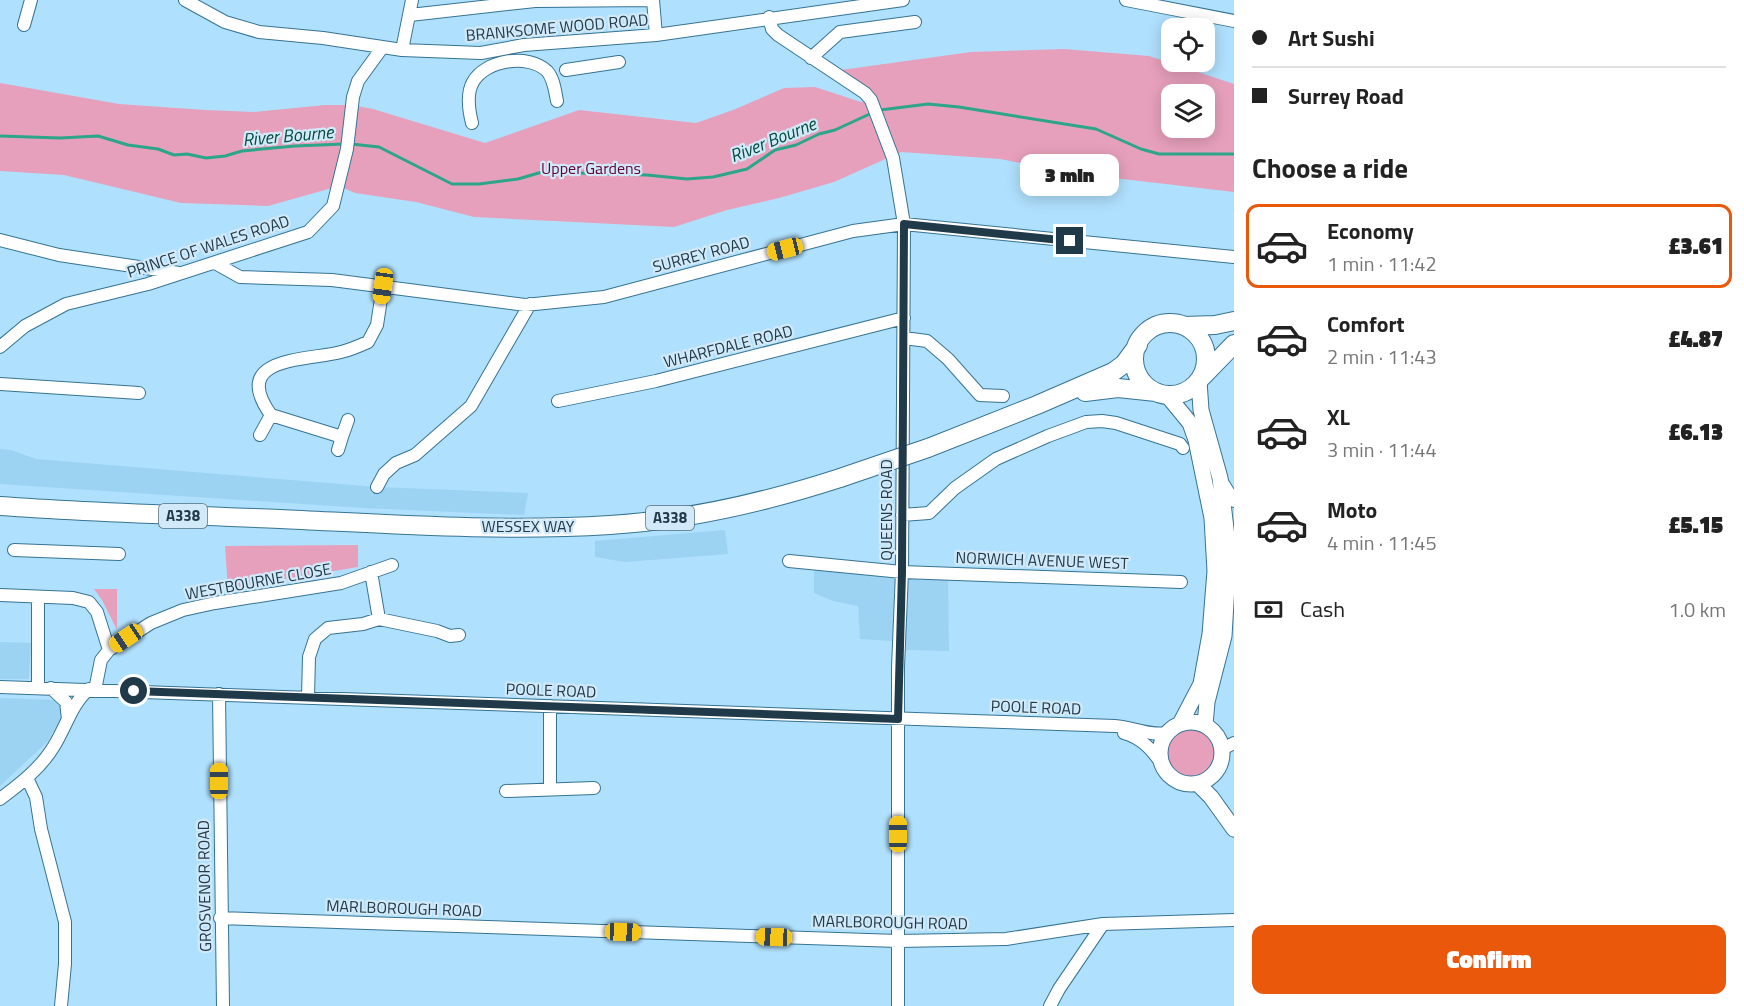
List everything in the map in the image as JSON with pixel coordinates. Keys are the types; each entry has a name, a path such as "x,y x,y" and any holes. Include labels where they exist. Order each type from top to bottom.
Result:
{"highway":[{"path":"1234,321 1215,325 1157,326 1146,333 1138,345 1134,360 1138,375 1144,384 1162,394 1188,390 1234,344"},
{"path":"1184,326 1198,336 1204,348 1206,360 1200,379"},
{"name":"WESSEX WAY","path":"0,506 63,511 366,523 539,527 632,523 729,508 840,478 928,448 1113,372 1124,364 1138,345"},
{"name":"WESSEX WAY","path":"1037,405 1108,388 1162,394"}],"main road":[{"path":"1200,379 1201,410 1220,478 1227,537 1227,601 1224,636 1207,702 1205,725"},
{"path":"1162,394 1190,423 1196,440 1212,518 1215,571 1210,634 1201,684 1180,724"},
{"path":"1191,722 1205,725 1228,746 1216,771 1209,778 1198,783 1188,784 1175,780 1162,764 1160,750 1167,733 1180,724 1191,722"},
{"path":"1198,783 1234,829"}],"street":[{"path":"24,25 31,0"},
{"name":"BRANKSOME WOOD ROAD","path":"185,0 241,29 382,48 481,53 524,45 656,35 769,17 821,5 903,0"},
{"path":"402,50 412,0"},
{"path":"410,15 536,1 654,0 656,35"},
{"path":"1126,0 1234,21"},
{"name":"QUEENS ROAD","path":"769,17 772,29 778,35 865,93 876,112 893,158 904,224 902,572 898,719 898,1006"},
{"path":"811,58 840,32 896,29 915,22"},
{"name":"PRINCE OF WALES ROAD","path":"0,347 25,326 66,304 148,284 308,232 333,206 347,149 350,111 358,81 382,48"},
{"path":"472,123 469,99 471,84 484,71 504,63 527,61 541,67 552,80 557,101"},
{"path":"566,70 619,62"},
{"name":"SURREY ROAD","path":"215,263 240,277 332,280 530,304 604,297 853,231 904,224 1234,257"},
{"name":"QUEENS ROAD","path":"880,229 891,232 898,238 903,265"},
{"path":"0,240 59,255 182,273"},
{"path":"342,437 271,415 260,393 260,381 264,371 280,362 343,352 368,342 377,325 383,286"},
{"path":"377,487 384,474 396,464 415,454 471,405 530,304"},
{"name":"WHARFDALE ROAD","path":"558,401 656,381 904,318"},
{"path":"904,338 927,341 948,359 980,395 1003,396"},
{"path":"0,384 139,393"},
{"path":"260,435 271,415"},
{"path":"338,450 348,420"},
{"path":"902,515 929,513 955,488 996,459 1086,422 1116,423 1180,444 1183,448"},
{"path":"1220,478 1234,501"},
{"path":"14,550 119,554"},
{"name":"NORWICH AVENUE WEST","path":"789,561 902,572 1180,582"},
{"name":"WESTBOURNE CLOSE","path":"109,650 151,623 183,610 341,583 392,565"},
{"path":"370,572 379,619"},
{"path":"1227,601 1234,584"},
{"path":"0,595 73,598 89,602 98,612 109,650 101,660 92,689 78,699 53,749 27,778 0,799"},
{"path":"38,597 44,688 66,702 69,720"},
{"path":"308,698 309,657 315,639 328,628 363,624 379,619 437,631 450,636 459,635"},
{"name":"POOLE ROAD","path":"0,687 1128,727 1148,734 1167,733"},
{"name":"GROSVENOR ROAD","path":"219,694 220,918 223,1006"},
{"path":"549,706 550,789"},
{"name":"POOLE ROAD","path":"1100,726 1134,736 1154,752 1162,764"},
{"path":"27,778 36,797 41,829 65,922 65,964 61,1006"},
{"path":"506,791 594,788"},
{"name":"MARLBOROUGH ROAD","path":"220,918 898,941 1006,939 1103,924 1234,920"},
{"path":"1050,1006 1103,924"}],"shaded area":[{"path":"0,449 11,450 36,459 377,487 528,493 524,515 364,508 0,484"},
{"path":"725,530 728,554 625,562 595,557 595,541"},
{"path":"814,567 948,578 949,651 906,650 906,642 860,639 858,606 833,601 814,593"},
{"path":"0,642 31,643 29,679 0,679"},
{"path":"0,698 54,700 61,705 62,717 47,742 0,786"}],"green space":[{"name":"Upper Gardens","path":"1064,49 1149,56 1161,60 1161,72 1198,72 1234,84 1234,192 1071,173 1000,159 901,152 834,182 727,210 674,227 474,217 416,202 355,193 339,186 268,206 181,203 64,175 0,171 0,83 119,104 205,110 254,112 325,105 351,105 373,109 485,143 579,110 696,123 784,88 815,87 861,102 870,100 867,87 841,70 971,52"},
{"path":"358,545 358,567 228,589 225,546"},
{"path":"94,589 117,589 117,630 102,600"},
{"path":"1186,728 1196,728 1211,738 1215,752 1211,766 1205,772 1196,776 1186,776 1171,766 1167,757 1167,747 1177,732"}],"waterway":[{"name":"River Bourne","path":"880,110 928,104 959,107 1096,129 1141,149 1159,154 1234,154"},
{"name":"River Bourne","path":"351,144 379,147 452,184 479,184 518,179 542,172 647,175 687,179 713,177 747,169 775,150 796,145 874,112"},
{"name":"River Bourne","path":"0,136 60,138 98,136 128,145 158,149 174,155 187,154 206,158 242,151 344,144"}],"route":[{"path":"134,691 898,719 904,427 904,224 1070,241"}]}
